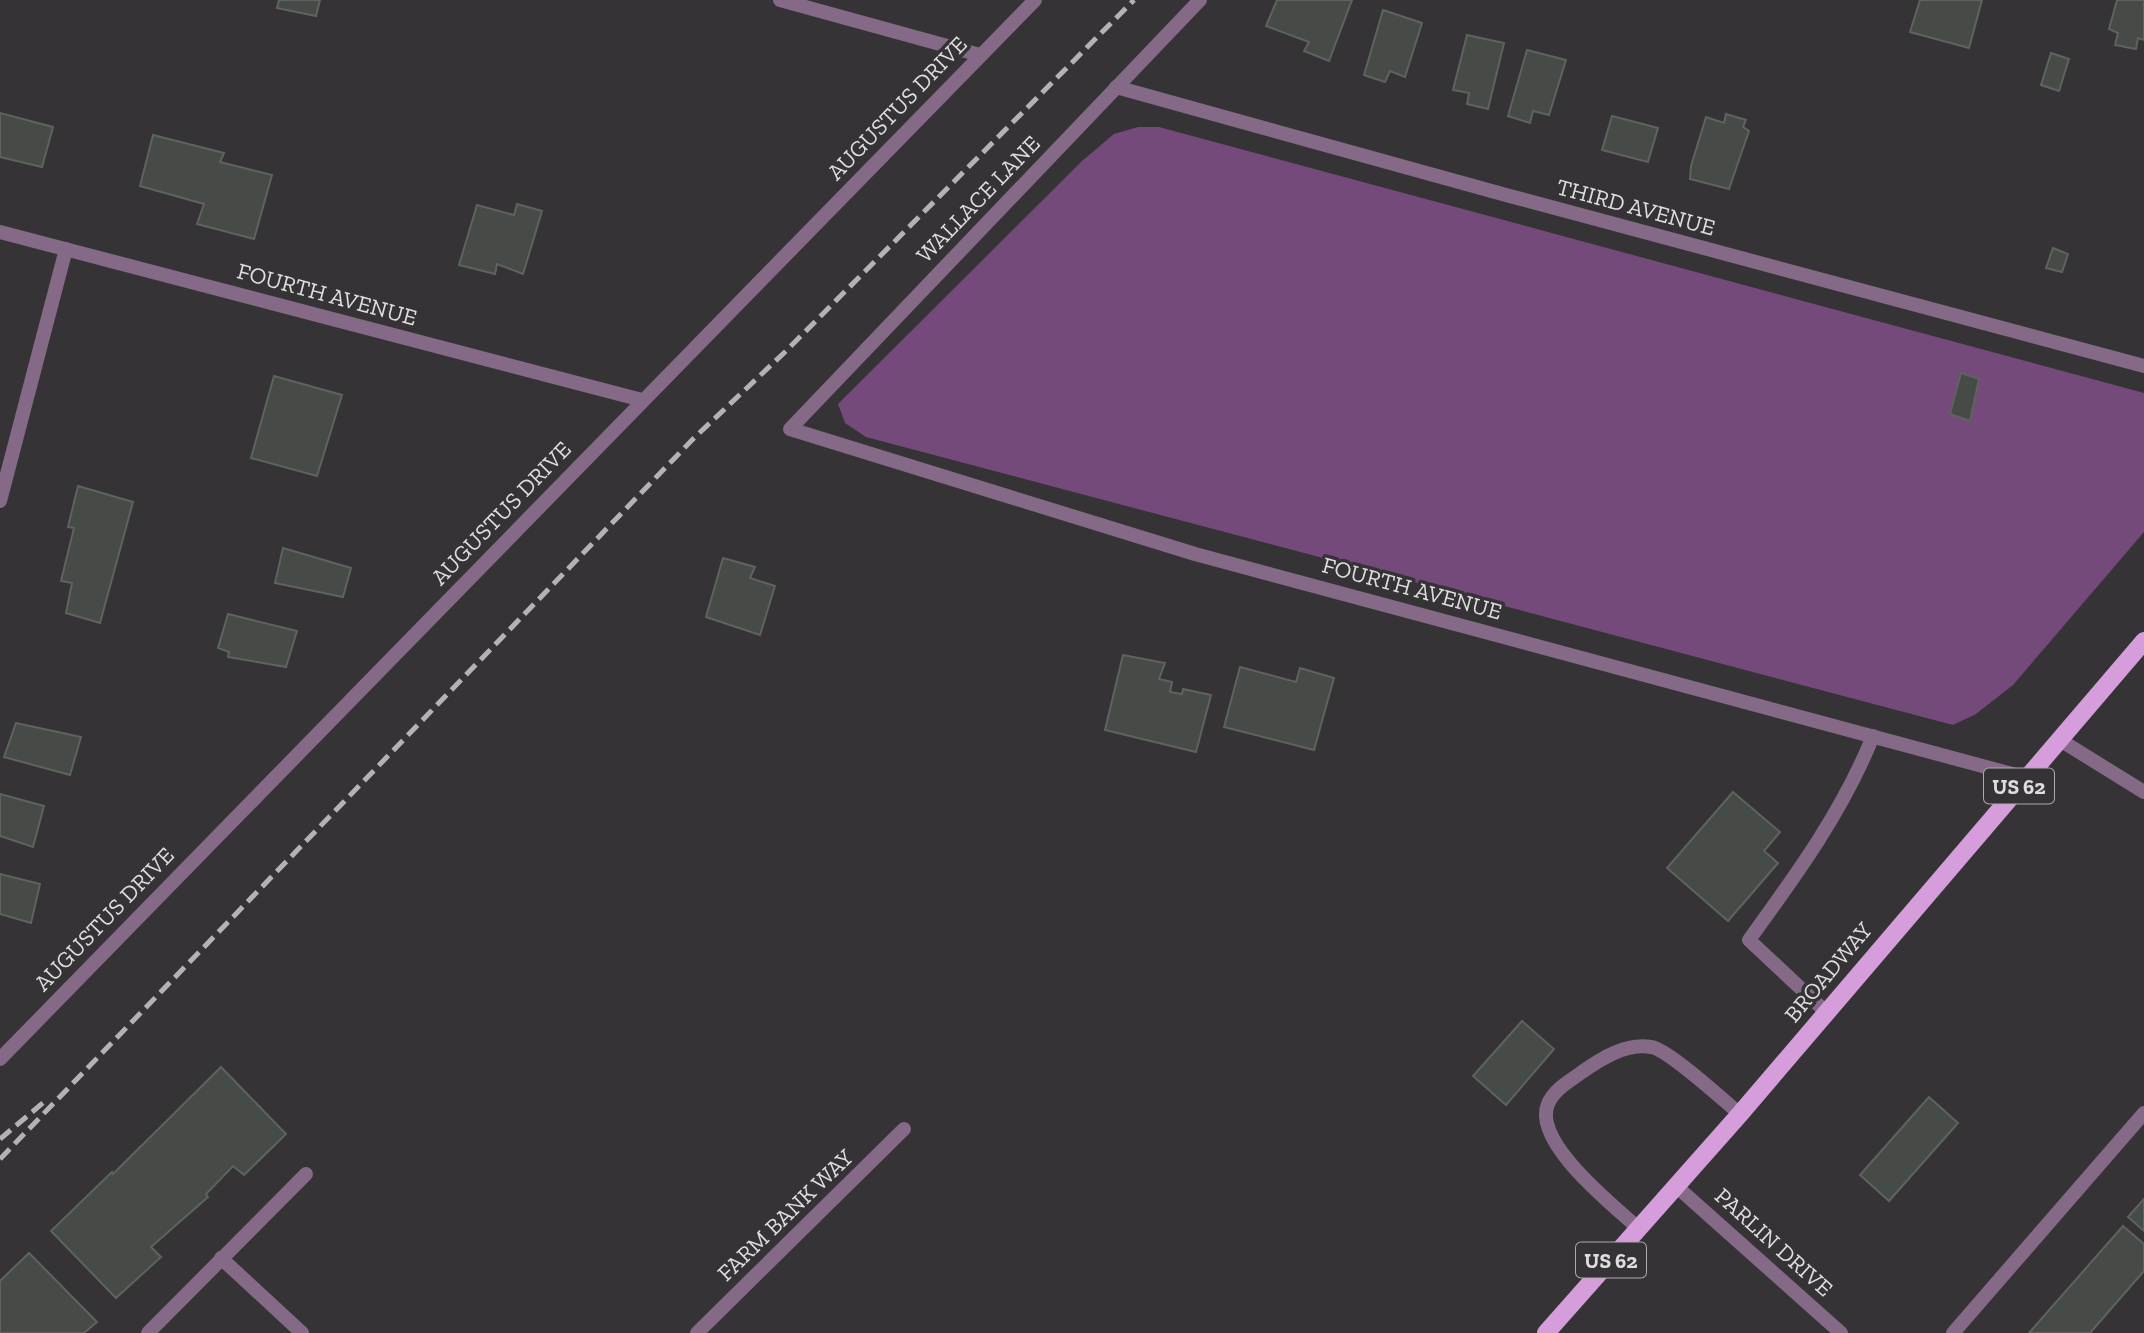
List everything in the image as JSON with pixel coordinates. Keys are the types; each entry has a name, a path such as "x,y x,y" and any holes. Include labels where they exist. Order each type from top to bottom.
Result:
{"main road":[{"name":"BROADWAY","path":"1546,1333 1740,1114 2144,641"}],"street":[{"path":"780,0 980,55"},
{"name":"AUGUSTUS DRIVE","path":"0,1059 1035,0"},
{"name":"WALLACE LANE","path":"790,429 1200,0"},
{"name":"THIRD AVENUE","path":"1116,87 2144,366"},
{"name":"FOURTH AVENUE","path":"0,232 642,400"},
{"path":"0,502 66,249"},
{"name":"FOURTH AVENUE","path":"790,429 1195,554 2026,778"},
{"path":"1826,1012 1749,940 1804,864 1854,783 1873,736"},
{"path":"2060,740 2144,792"},
{"path":"1638,1228 1575,1169 1555,1144 1547,1124 1546,1106 1556,1091 1613,1053 1633,1047 1653,1047 1740,1114"},
{"path":"1953,1333 2144,1113"},
{"name":"FARM BANK WAY","path":"697,1333 904,1129"},
{"path":"148,1333 306,1174"},
{"name":"PARLIN DRIVE","path":"1676,1186 1841,1333"},
{"path":"221,1258 302,1333"}],"shaded area":[{"path":"1138,127 1159,127 2144,393 2144,532 2013,685 1976,714 1953,725 866,437 845,423 838,404 1082,161 1114,134"}],"building":[{"path":"279,0 320,0 316,16 277,8"},
{"path":"1277,0 1352,0 1329,61 1304,51 1309,42 1266,26"},
{"path":"1920,0 1982,0 1969,48 1910,32"},
{"path":"2117,0 2144,0 2144,40 2138,38 2136,49 2115,45 2118,33 2109,29"},
{"path":"1383,10 1422,23 1405,77 1390,71 1385,82 1364,75"},
{"path":"1467,35 1504,43 1488,109 1467,104 1469,93 1453,90"},
{"path":"1527,50 1566,60 1549,115 1533,111 1530,123 1508,116"},
{"path":"2051,53 2069,59 2059,91 2041,85"},
{"path":"0,113 53,127 42,167 0,157"},
{"path":"1726,114 1746,120 1743,127 1749,131 1729,189 1690,179 1691,166 1706,117 1724,123"},
{"path":"1612,116 1658,128 1648,162 1602,150"},
{"path":"153,135 224,153 220,162 272,175 254,239 197,224 204,204 140,186"},
{"path":"517,204 542,211 523,274 497,264 495,274 459,265 477,205 514,215"},
{"path":"2053,248 2068,254 2062,272 2046,268"},
{"path":"1961,373 1979,379 1970,421 1950,414"},
{"path":"274,376 342,395 317,476 251,458"},
{"path":"78,486 133,502 100,623 66,613 72,583 61,581 74,528 68,527"},
{"path":"283,548 351,568 343,597 275,583"},
{"path":"723,558 755,567 750,578 775,586 760,635 706,617"},
{"path":"228,614 297,631 286,667 228,657 229,652 218,648"},
{"path":"1123,655 1165,663 1159,679 1172,682 1170,692 1182,694 1183,689 1211,695 1196,752 1105,730"},
{"path":"1240,667 1296,682 1300,668 1334,678 1314,750 1224,727"},
{"path":"16,723 81,737 70,775 4,757"},
{"path":"1733,792 1780,832 1764,851 1778,863 1728,921 1667,868"},
{"path":"0,794 44,806 33,847 0,836"},
{"path":"0,874 40,884 31,923 0,914"},
{"path":"1522,1021 1554,1049 1506,1105 1473,1076"},
{"path":"221,1067 286,1134 244,1175 233,1166 206,1194 208,1197 151,1247 161,1257 116,1298 51,1231"},
{"path":"1929,1097 1958,1123 1889,1201 1860,1175"},
{"path":"2144,1199 2144,1231 2128,1217"},
{"path":"2123,1226 2144,1244 2144,1271 2090,1333 2029,1333"},
{"path":"29,1253 97,1322 84,1333 0,1333 0,1281"}],"railway":[{"path":"0,1159 693,439 786,351 1134,0"},
{"path":"0,1139 44,1102"}]}
